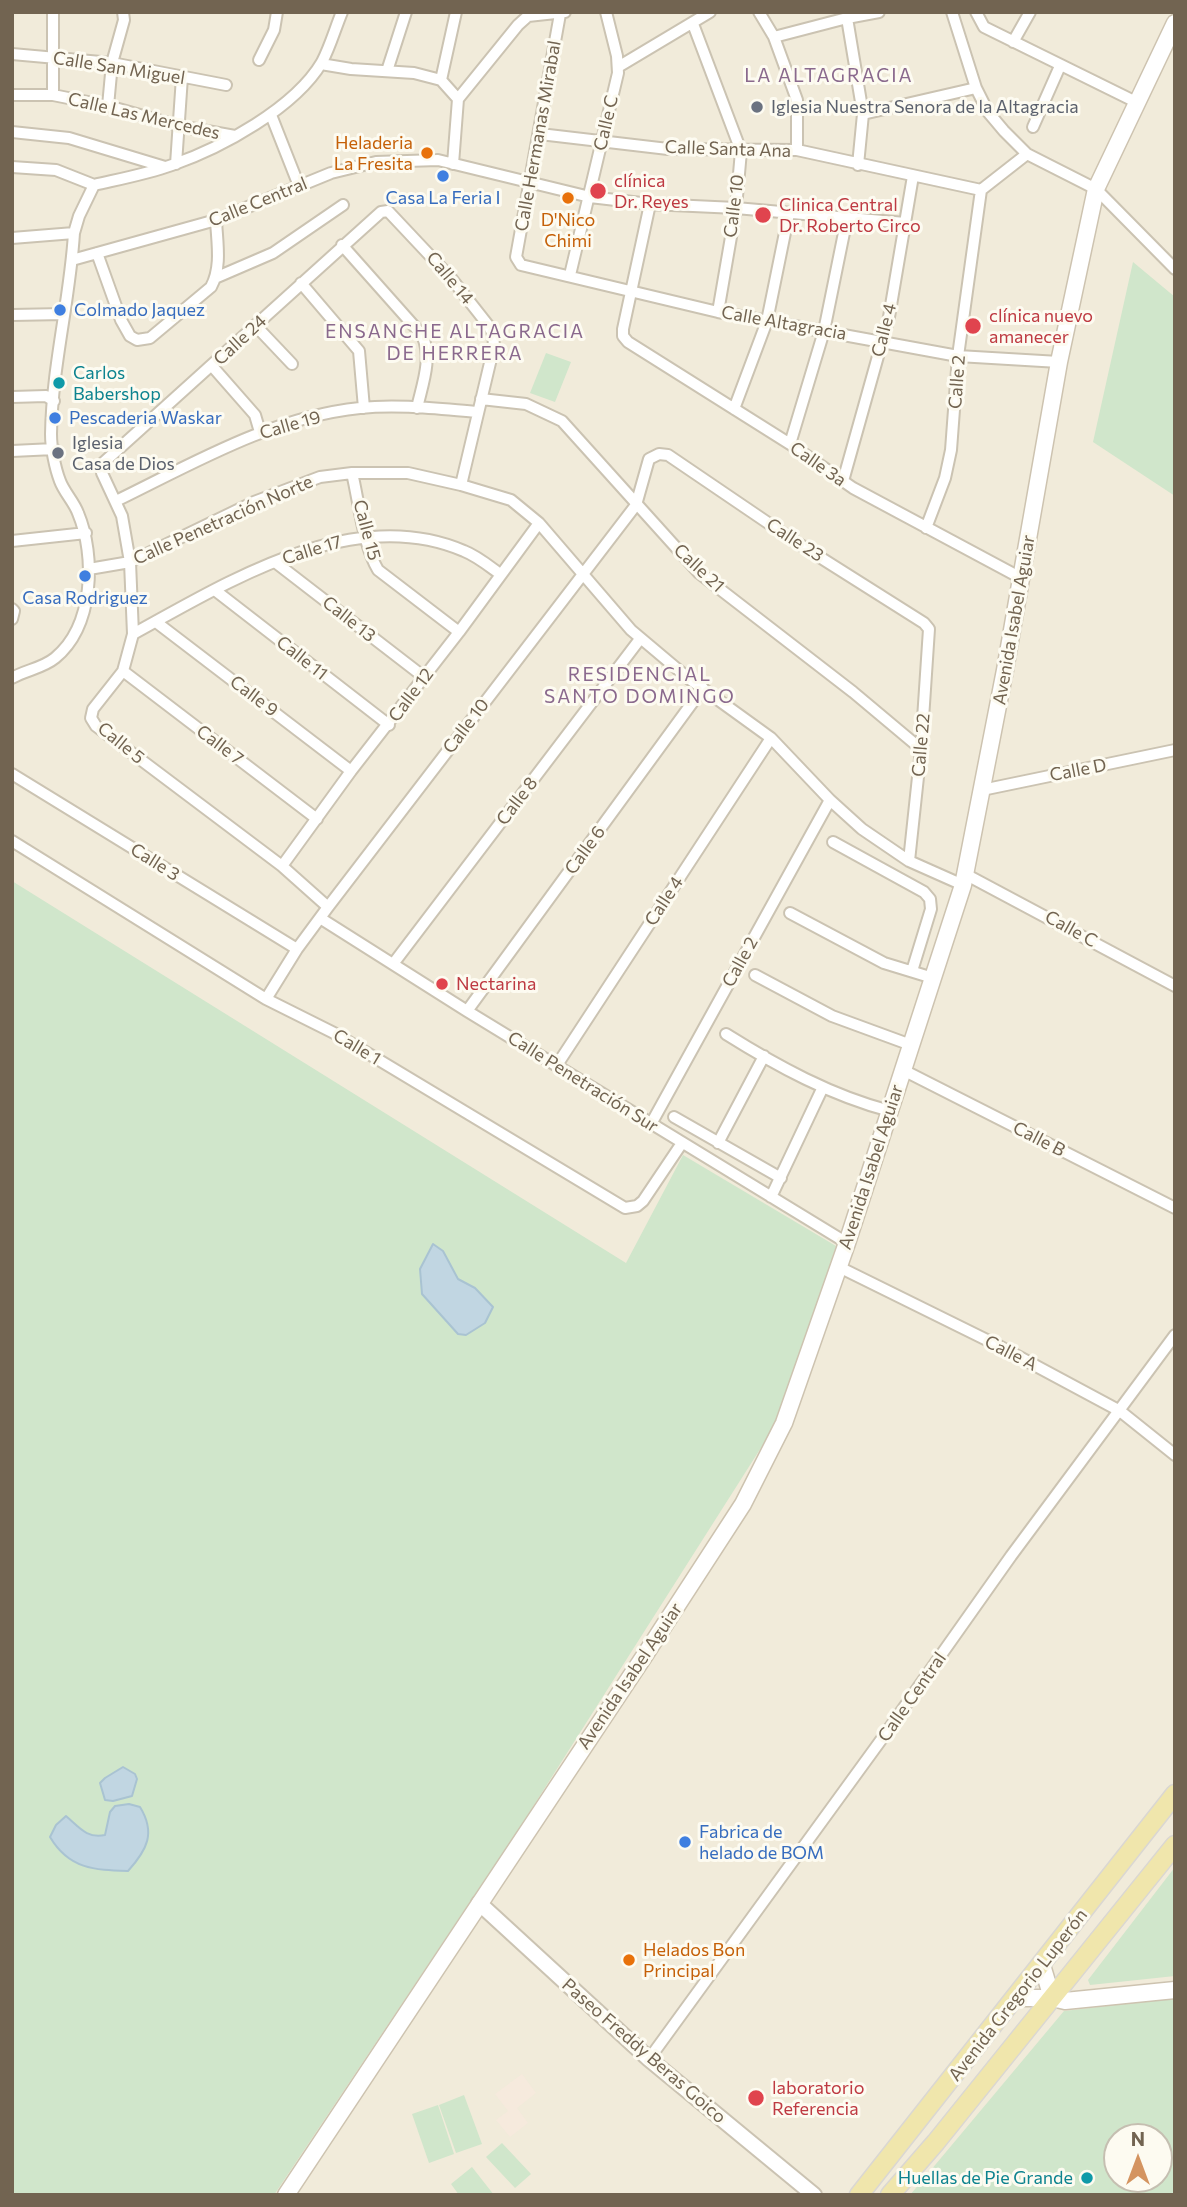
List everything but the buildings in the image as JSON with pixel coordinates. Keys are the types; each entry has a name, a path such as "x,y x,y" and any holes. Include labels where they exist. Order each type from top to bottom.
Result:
{"main road":[{"name":"Avenida Isabel Aguiar","path":"286,2195 743,1504 784,1423 847,1243 964,879 1059,362 1096,189 1175,23"},
{"name":"Avenida Gregorio Luperón","path":"859,2195 1175,1794"},
{"name":"Avenida Gregorio Luperón","path":"890,2195 936,2142 1175,1845"},
{"path":"1132,1848 1128,1856 1129,1864 1135,1871 1149,1871 1158,1864"},
{"path":"1042,1965 1052,1998"},
{"path":"1016,1997 1065,2001 1175,1990"},
{"path":"898,2195 911,2169"}],"street":[{"path":"53,12 53,95"},
{"path":"108,106 112,63 124,20 123,12"},
{"path":"259,60 274,30 277,12"},
{"path":"12,167 56,170 94,185 170,166 235,136 271,115 287,102 321,64 342,12"},
{"path":"387,71 407,12"},
{"path":"441,80 456,12"},
{"name":"Calle C","path":"570,275 618,67 606,12"},
{"path":"618,67 710,12"},
{"path":"759,12 774,37 798,101 797,150"},
{"path":"774,37 880,12"},
{"path":"951,12 976,88 988,112 1027,154 1096,189 1175,269"},
{"path":"976,12 984,27 1136,102"},
{"path":"1013,42 1030,12"},
{"path":"453,164 458,99 528,16 562,13"},
{"name":"Calle Hermanas Mirabal","path":"516,257 562,13"},
{"path":"847,18 863,114 858,165"},
{"name":"Calle 10","path":"693,24 741,151 736,208 718,312"},
{"name":"Calle San Miguel","path":"12,54 112,63 226,85"},
{"path":"321,64 414,73 441,80 458,99"},
{"path":"1033,127 1060,66"},
{"path":"170,166 179,126 182,76"},
{"path":"863,114 976,88"},
{"name":"Calle Las Mercedes","path":"12,95 53,95 108,106 179,126 235,136"},
{"path":"271,115 299,186"},
{"path":"12,132 69,138 170,166"},
{"name":"Calle Santa Ana","path":"540,134 668,149 797,150 981,190"},
{"path":"981,190 1027,154"},
{"name":"Calle Central","path":"72,260 216,220 331,173 376,162 438,160 590,197 650,204 736,208 905,223"},
{"name":"Calle 4","path":"843,481 889,317 913,176"},
{"path":"12,678 41,666 66,646 86,604 89,569 86,534 77,510 60,481 51,437 74,233 94,185"},
{"name":"Calle 2","path":"926,528 945,478 951,450 958,356 981,190"},
{"path":"633,290 650,204"},
{"path":"215,278 273,253 343,205"},
{"name":"Calle 24","path":"101,469 109,457 381,212"},
{"name":"Calle 14","path":"381,212 392,212 493,334 494,346 461,485"},
{"path":"734,409 767,321 789,213"},
{"path":"790,444 824,331 847,218"},
{"path":"97,253 121,320 130,336 137,340 150,338 211,287 218,260 216,220"},
{"path":"12,238 74,233"},
{"path":"342,245 422,335 428,355 417,408"},
{"name":"Calle Altagracia","path":"516,257 521,265 718,312 958,356 1059,362"},
{"path":"301,283 359,351 364,408"},
{"name":"Calle 3a","path":"633,290 623,336 628,342 790,444 843,481 1021,578"},
{"path":"12,314 64,314"},
{"path":"256,325 292,364"},
{"path":"212,366 255,415 260,432"},
{"path":"12,397 46,396 54,401"},
{"name":"Calle 21","path":"481,399 526,404 562,421 699,573 853,692 921,749"},
{"name":"Calle 19","path":"116,501 260,432 341,411 417,408 478,412"},
{"path":"12,451 54,449"},
{"name":"Calle 10","path":"266,999 328,906 636,505 649,459 659,454"},
{"name":"Calle 23","path":"659,454 668,455 799,544 924,623 929,629"},
{"name":"Calle 5","path":"101,469 122,516 130,562 133,634 123,671 93,709 91,718 96,726 282,866 328,906"},
{"name":"Calle Penetración Norte","path":"89,569 130,562 254,502 320,478 352,472 408,473 511,500 539,523 640,639 771,738 830,800 862,829 909,861 964,879"},
{"name":"Calle 15","path":"352,472 373,562 378,569 460,632"},
{"name":"Calle 12","path":"282,866 351,771 460,632 539,523"},
{"path":"12,541 86,534"},
{"name":"Calle 17","path":"133,634 275,562 338,541 366,536 407,537 438,542 466,551 500,574"},
{"name":"Calle 13","path":"275,562 424,677"},
{"name":"Calle 11","path":"215,591 389,724"},
{"path":"12,609 12,619"},
{"name":"Calle 9","path":"156,622 351,771"},
{"name":"Calle 22","path":"909,861 921,749 929,629"},
{"name":"Calle 8","path":"393,964 640,639"},
{"name":"Calle 7","path":"123,671 317,819"},
{"name":"Calle 6","path":"467,1011 703,688"},
{"name":"Calle 4","path":"557,1065 771,738"},
{"name":"Calle D","path":"982,790 1175,750"},
{"name":"Calle 3","path":"12,774 297,949"},
{"name":"Calle 2","path":"651,1124 830,800"},
{"name":"Calle 1","path":"12,841 266,999 334,1033 625,1208 637,1206 643,1201 682,1143"},
{"path":"833,842 924,892 930,899 932,909 912,971"},
{"name":"Calle C","path":"964,879 1175,986"},
{"path":"790,913 862,953 884,963 933,978"},
{"name":"Calle Penetración Sur","path":"320,918 847,1243"},
{"path":"755,975 832,1016 911,1045"},
{"path":"726,1034 823,1087 890,1111"},
{"path":"718,1143 764,1056"},
{"name":"Calle B","path":"903,1070 1175,1208"},
{"path":"771,1197 823,1087"},
{"path":"674,1117 781,1178"},
{"name":"Calle A","path":"839,1267 998,1345 1120,1411 1175,1455"},
{"name":"Calle Central","path":"649,2059 1011,1556 1175,1335"},
{"name":"Paseo Freddy Beras Goico","path":"479,1903 649,2059 814,2195"}],"shaded area":[{"path":"12,12 1175,12 1175,2195 12,2195"},
{"path":"522,2074 536,2093 517,2108 528,2123 510,2137 496,2120 508,2111 495,2094"}],"green space":[{"path":"1133,262 1175,297 1175,496 1093,442"},
{"path":"546,353 571,362 555,402 530,393"},
{"path":"12,881 626,1263 683,1155 836,1246 778,1421 520,1827 274,2195 12,2195"},
{"path":"1175,1867 1175,1976 1090,1985 1088,1980"},
{"path":"1175,1998 1175,2195 910,2195 1064,2011"},
{"path":"464,2095 482,2144 456,2153 439,2105"},
{"path":"438,2105 454,2154 429,2163 412,2114"},
{"path":"502,2143 531,2174 515,2188 486,2157"},
{"path":"472,2167 494,2195 459,2195 451,2184"}],"water":[{"path":"433,1244 443,1251 458,1279 475,1288 493,1307 485,1323 466,1335 458,1334 422,1294 420,1269"},
{"path":"123,1767 135,1774 137,1779 132,1796 113,1801 105,1800 100,1783"},
{"path":"129,1804 140,1807 148,1825 148,1833 140,1856 128,1871 83,1866 65,1856 50,1837 56,1825 66,1816 88,1834 105,1835 110,1812 115,1806"}],"place":[{"name":"Iglesia Nuestra Senora de la Altagracia","path":"757,107"},
{"name":"Heladeria La Fresita","path":"427,153"},
{"name":"Casa La Feria I","path":"443,176"},
{"name":"clínica Dr. Reyes","path":"598,191"},
{"name":"D'Nico Chimi","path":"568,198"},
{"name":"Clinica Central Dr. Roberto Circo","path":"763,215"},
{"name":"Colmado Jaquez","path":"60,310"},
{"name":"clínica nuevo amanecer","path":"973,326"},
{"name":"Carlos Babershop","path":"59,383"},
{"name":"Pescaderia Waskar","path":"55,418"},
{"name":"Iglesia Casa de Dios","path":"58,453"},
{"name":"Casa Rodriguez","path":"85,576"},
{"name":"Nectarina","path":"442,984"},
{"name":"Fabrica de helado de BOM","path":"685,1842"},
{"name":"Helados Bon Principal","path":"629,1960"},
{"name":"laboratorio Referencia","path":"756,2098"},
{"name":"Huellas de Pie Grande","path":"1087,2178"}],"district":[{"name":"LA ALTAGRACIA","path":"829,76"},
{"name":"ENSANCHE ALTAGRACIA DE HERRERA","path":"455,343"},
{"name":"RESIDENCIAL SANTO DOMINGO","path":"640,686"}]}
